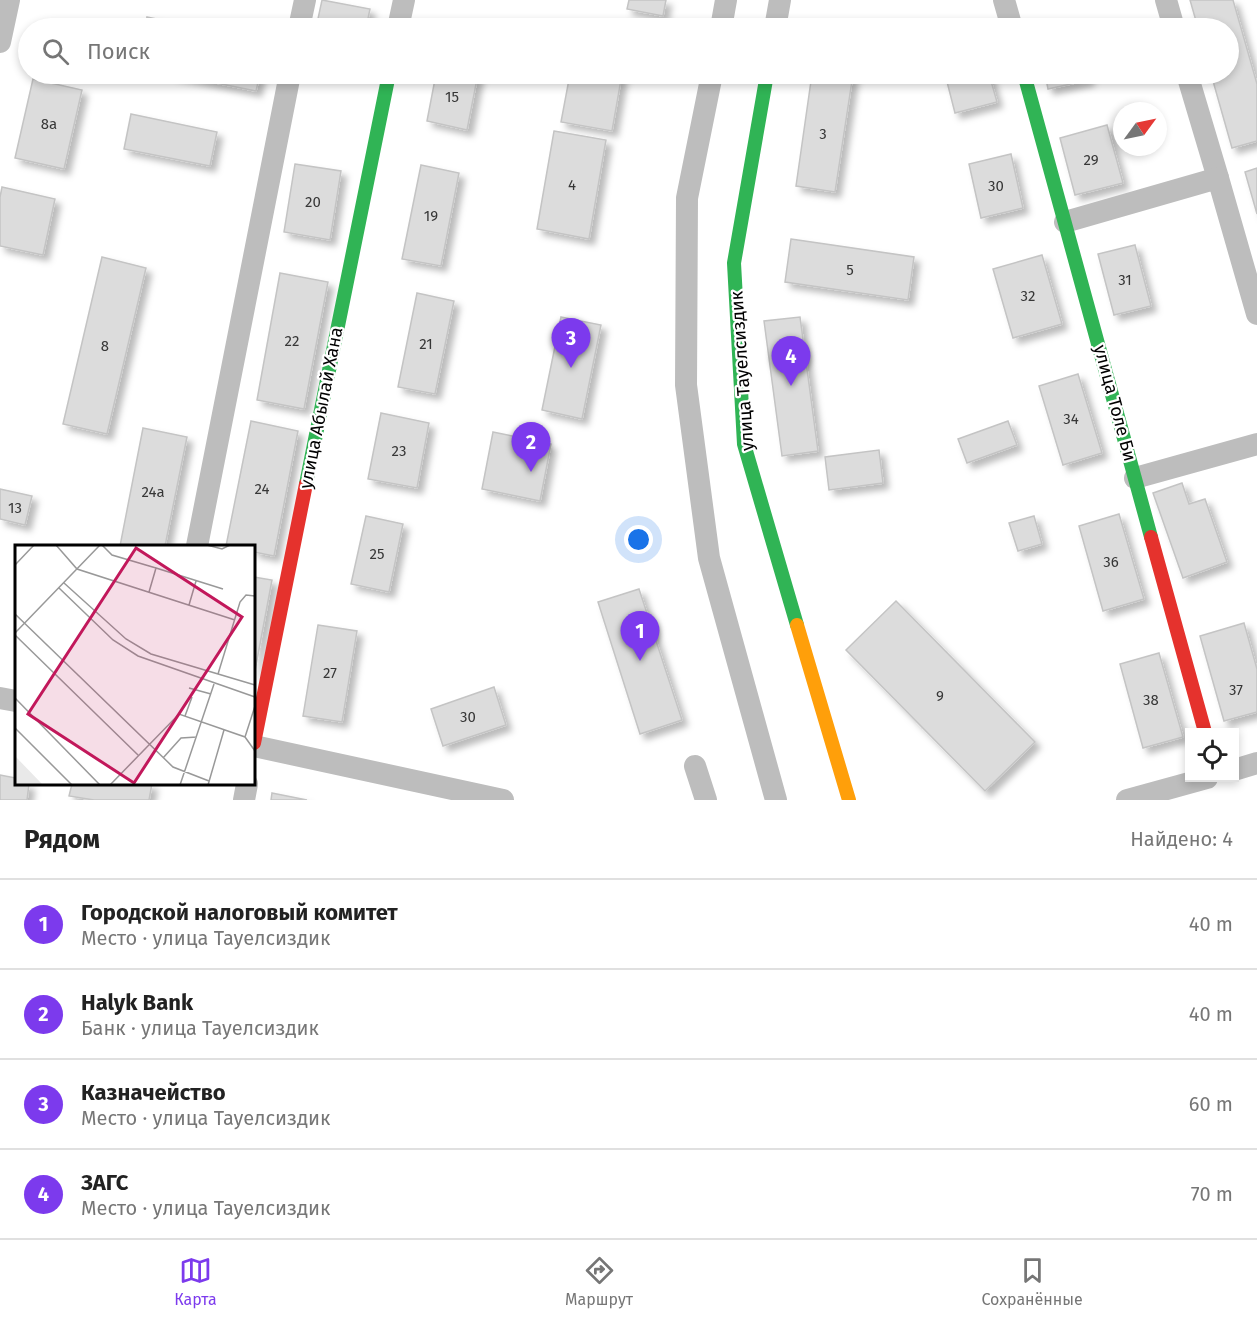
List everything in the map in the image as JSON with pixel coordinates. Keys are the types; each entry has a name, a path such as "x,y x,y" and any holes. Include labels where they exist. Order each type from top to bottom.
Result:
{"street":[{"path":"0,42 9,0"},
{"path":"301,18 305,0"},
{"path":"400,18 404,0"},
{"path":"723,18 726,0"},
{"path":"777,18 780,0"},
{"path":"1004,0 1009,18"},
{"path":"1166,0 1171,18"},
{"path":"197,545 288,84"},
{"name":"улица Абылай Хана","path":"255,739 387,84"},
{"path":"710,84 687,198 686,385 709,558 776,800"},
{"name":"улица Тауелсиздик","path":"765,84 734,263 744,444 849,800"},
{"name":"улица Толе Би","path":"1027,84 1204,728"},
{"path":"1190,84 1257,314"},
{"path":"1065,222 1218,178"},
{"path":"1135,478 1257,444"},
{"path":"0,698 15,701"},
{"name":"улица Абылай Хана","path":"255,744 503,800"},
{"path":"1239,768 1257,763"},
{"path":"695,766 706,800"},
{"path":"1127,800 1190,782"},
{"path":"244,800 247,785"}],"building":[{"path":"322,0 370,9 368,18 318,18"},
{"path":"629,0 666,0 663,16 627,9"},
{"path":"1190,0 1233,0 1238,18 1195,18"},
{"path":"1239,21 1257,84 1257,141 1232,148 1214,84 1239,84"},
{"path":"32,84 55,84 82,90 64,169 15,158"},
{"path":"221,84 258,84 256,91"},
{"path":"434,84 476,84 467,130 427,121"},
{"path":"568,84 620,84 612,131 561,122"},
{"path":"811,84 851,84 835,192 796,186"},
{"path":"948,84 992,84 997,102 955,113"},
{"path":"1047,84 1071,84 1048,89"},
{"path":"131,114 217,132 210,166 124,149"},
{"path":"1107,125 1113,156 1116,156 1123,183 1075,195 1060,138"},
{"path":"554,131 606,140 589,239 537,229"},
{"path":"1011,154 1023,208 981,218 969,164"},
{"path":"295,164 341,171 330,240 284,232"},
{"path":"421,165 459,173 441,266 402,259"},
{"path":"1257,168 1257,214 1245,172"},
{"path":"2,187 55,199 43,255 0,246"},
{"path":"791,239 914,257 908,300 785,282"},
{"path":"1135,245 1151,306 1114,315 1098,254"},
{"path":"1042,255 1062,324 1013,338 993,269"},
{"path":"102,257 146,268 107,434 63,424"},
{"path":"280,273 328,282 304,409 257,400"},
{"path":"417,293 454,301 435,394 398,387"},
{"path":"561,317 601,325 582,419 542,410"},
{"path":"800,317 818,451 782,456 764,321"},
{"path":"1078,374 1102,453 1063,465 1039,386"},
{"path":"381,413 429,423 417,488 368,479"},
{"path":"251,421 298,431 274,556 255,552 255,545 226,545"},
{"path":"1008,421 1017,445 967,463 958,439"},
{"path":"143,428 187,437 165,545 120,545"},
{"path":"493,432 551,444 540,501 482,489"},
{"path":"879,450 883,483 829,490 825,457"},
{"path":"1182,483 1189,504 1205,499 1227,562 1183,578 1153,493"},
{"path":"0,489 32,496 25,525 0,519"},
{"path":"1119,514 1144,599 1103,611 1079,526"},
{"path":"366,516 403,524 389,592 351,584"},
{"path":"1034,516 1042,544 1018,551 1009,523"},
{"path":"255,577 272,580 255,671"},
{"path":"639,589 682,720 640,734 598,602"},
{"path":"896,601 1035,742 985,791 846,650"},
{"path":"1244,623 1257,669 1257,712 1224,721 1200,636"},
{"path":"318,625 357,631 342,722 303,716"},
{"path":"1159,653 1183,737 1143,748 1120,664"},
{"path":"494,687 506,725 443,746 431,709"},
{"path":"0,775 15,778 15,785 29,785 27,800 0,800"},
{"path":"72,785 152,785 149,800 94,800 69,796"},
{"path":"272,793 307,800 271,800"}],"traffic: fast":[{"path":"306,484 387,84"},
{"path":"765,84 734,263 744,444 797,625"},
{"path":"1027,84 1151,537"}],"traffic: slow":[{"path":"797,625 849,800"}],"traffic: jam":[{"path":"255,738 306,484"},
{"path":"1151,537 1204,728"}],"place":[{"name":"Казначейство","path":"571,368"},
{"name":"ЗАГС","path":"791,386"},
{"name":"Halyk Bank","path":"531,472"},
{"name":"Городской налоговый комитет","path":"640,661"}]}
